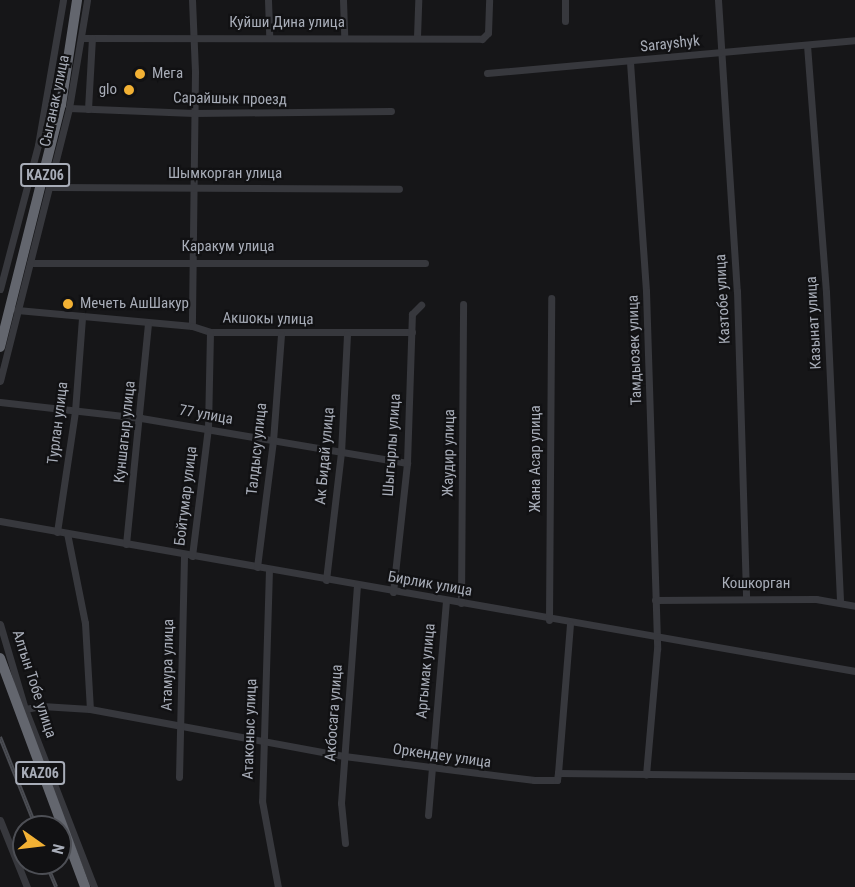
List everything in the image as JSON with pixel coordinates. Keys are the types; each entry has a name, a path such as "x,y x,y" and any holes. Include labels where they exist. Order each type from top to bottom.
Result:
{"highway":[{"name":"KАZ06","path":"0,323 51,125 72,0"},
{"name":"KАZ06","path":"0,347 61,105 77,0"},
{"name":"KАZ06","path":"0,658 85,887"},
{"name":"KАZ06","path":"0,680 50,815"},
{"path":"72,872 78,887"}],"street":[{"path":"0,289 38,145 63,0"},
{"name":"Сыганак улица","path":"0,381 51,188 69,108 87,0"},
{"path":"192,0 194,113 192,326"},
{"path":"268,0 269,36"},
{"path":"343,0 344,37"},
{"path":"417,37 418,0"},
{"name":"Куйши Дина улица","path":"82,38 269,36 482,39 488,33 489,0"},
{"path":"565,0 565,21"},
{"name":"Казтобе улица","path":"718,0 737,291 746,597"},
{"path":"88,109 92,38"},
{"name":"Sarayshyk","path":"487,73 630,62 855,40"},
{"name":"Казынат улица","path":"807,45 826,292 840,600"},
{"name":"Тамдыозек улица","path":"630,62 646,303 655,600 654,636 657,649 646,775"},
{"name":"Сарайшык проезд","path":"69,108 194,113 390,111"},
{"name":"Шымкорган улица","path":"51,188 192,186 399,189"},
{"name":"Каракум улица","path":"30,263 192,260 425,263"},
{"name":"Жана Асар улица","path":"549,620 551,298"},
{"name":"Жаудир улица","path":"461,603 464,304"},
{"name":"Шыгырлы улица","path":"393,592 406,463 413,311 421,305"},
{"name":"Акшокы улица","path":"17,310 192,326 210,332 281,334 412,332"},
{"name":"Турлан улица","path":"57,532 75,411 82,316"},
{"name":"Куншагыр улица","path":"126,544 141,418 148,323"},
{"name":"Бойтумар улица","path":"188,555 208,428 210,332"},
{"name":"Талдысу улица","path":"257,567 273,441 281,334"},
{"name":"Ак Бидай улица","path":"326,580 341,453 347,334"},
{"name":"77 улица","path":"0,402 208,428 406,463"},
{"name":"Бирлик улица","path":"0,522 570,624 654,636 855,671"},
{"path":"67,534 85,623 90,709"},
{"name":"Атамура улица","path":"179,777 188,555"},
{"name":"Атаконыс улица","path":"268,569 263,743 264,826 278,887"},
{"name":"Акбосага улица","path":"345,843 341,803 357,585"},
{"name":"Кошкорган","path":"655,600 746,597 840,600 855,606"},
{"name":"Аргымак улица","path":"428,815 446,601"},
{"name":"Алтын Тобе улица","path":"0,624 25,709 94,887"},
{"path":"558,773 570,624"},
{"name":"Оркендеу улица","path":"25,709 42,706 90,709 263,743 431,770 556,780 558,773 855,776"},
{"path":"0,820 3,837 27,887"}],"railway":[{"path":"0,737 31,815"},
{"path":"51,875 56,887"}],"place":[{"name":"Мега","path":"140,74"},
{"name":"glo","path":"129,90"},
{"name":"Мечеть АшШакур","path":"68,304"}]}
